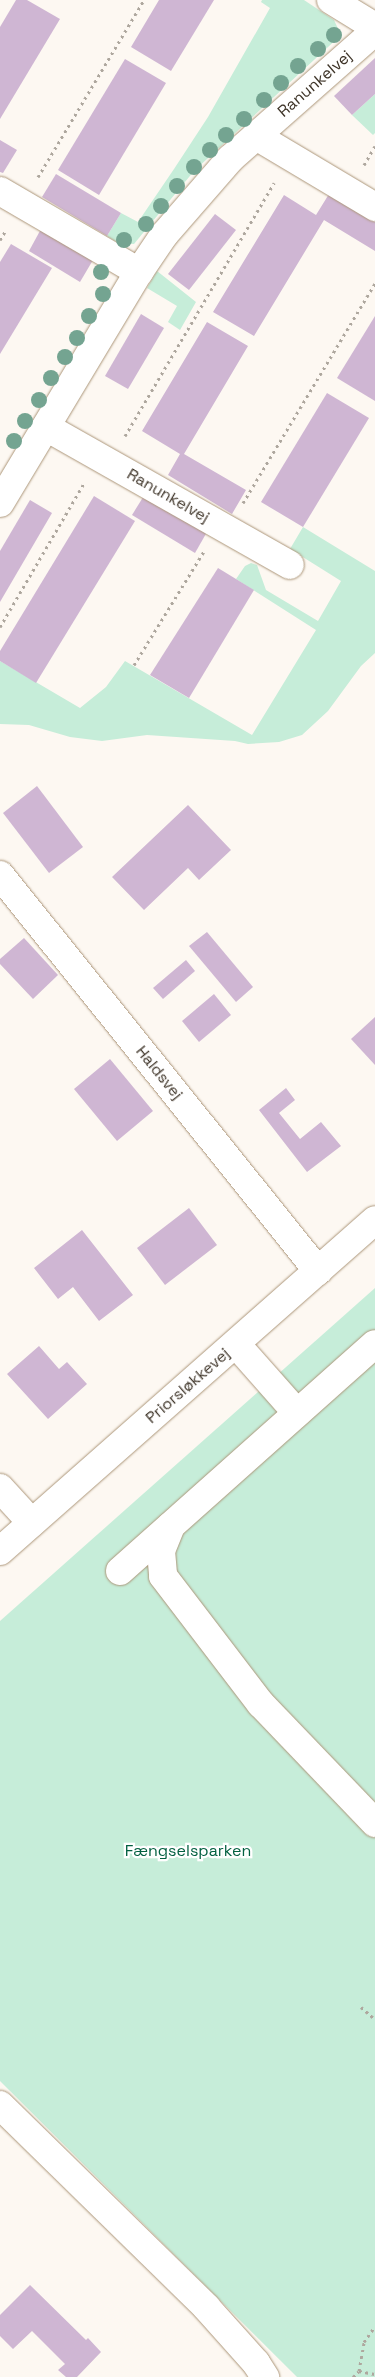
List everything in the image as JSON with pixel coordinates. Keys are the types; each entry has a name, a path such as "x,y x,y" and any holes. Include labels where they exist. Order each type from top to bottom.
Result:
{"street":[{"path":"331,0 375,27"},
{"name":"Ranunkelvej","path":"0,503 139,272 164,235 230,159 375,31"},
{"path":"256,136 375,207"},
{"path":"11,197 139,272"},
{"name":"Ranunkelvej","path":"46,427 290,565"},
{"name":"Haldsvej","path":"0,875 318,1271"},
{"name":"Priorsløkkevej","path":"0,1551 375,1220"},
{"path":"236,1344 297,1413"},
{"path":"120,1571 375,1344"},
{"path":"0,1488 32,1523"},
{"path":"171,1526 161,1551 163,1576 261,1704 375,1823"},
{"path":"0,2105 206,2307 256,2363 265,2377"}],"path":[{"path":"0,240 11,197 144,0"},
{"path":"0,627 290,157"},
{"path":"134,665 224,527 375,283"},
{"path":"361,2007 375,2019"},
{"path":"353,2377 359,2370 364,2342 375,2326"},
{"path":"359,2370 375,2374"}],"green space":[{"path":"262,0 304,0 334,20 341,35 194,171 134,244 118,243 107,236 121,213 138,222 208,117 270,8 261,2"},
{"path":"375,94 375,133 373,135 352,115"},
{"path":"157,271 196,302 180,330 168,322 177,306 147,288"},
{"path":"303,527 375,571 375,653 361,666 328,711 302,735 279,742 248,744 235,741 147,735 102,741 70,737 29,725 0,724 0,661 80,708 106,687 125,661 252,735 316,630 236,579 245,566 251,563 257,565 266,590 318,621 341,581 290,549"},
{"name":"Fængselsparken","path":"375,1288 375,2377 297,2377 0,2081 0,1621"}],"building":[{"path":"16,0 27,0 60,19 0,119 0,27"},
{"path":"159,0 214,0 171,71 131,47"},
{"path":"375,58 375,94 352,115 334,96"},
{"path":"125,59 166,83 99,195 58,170"},
{"path":"0,140 17,150 3,173 0,172"},
{"path":"56,174 121,213 107,236 42,197"},
{"path":"329,194 375,222 375,251 324,220 254,336 213,312 284,195 316,215"},
{"path":"215,214 236,230 189,290 168,274"},
{"path":"41,229 93,260 80,282 29,251"},
{"path":"11,244 52,268 0,354 0,262"},
{"path":"141,314 164,328 128,389 105,376"},
{"path":"375,316 375,401 337,378"},
{"path":"207,322 248,346 184,454 246,490 232,514 168,475 180,454 142,431"},
{"path":"327,393 369,418 303,527 261,502"},
{"path":"145,494 207,532 195,553 132,515"},
{"path":"94,496 135,521 36,683 0,661 0,651"},
{"path":"30,500 52,513 0,602 0,551"},
{"path":"218,568 254,590 189,698 150,675"},
{"path":"37,786 83,847 49,873 3,813"},
{"path":"188,805 231,850 199,880 188,868 144,910 112,877"},
{"path":"207,932 253,987 236,1002 189,946"},
{"path":"24,938 58,975 33,999 0,964 0,959"},
{"path":"186,960 195,971 163,999 153,988"},
{"path":"214,994 231,1015 199,1042 182,1021"},
{"path":"375,1017 375,1065 351,1039"},
{"path":"110,1059 153,1111 117,1141 74,1089"},
{"path":"286,1088 295,1100 279,1113 300,1139 321,1122 341,1146 307,1172 259,1110"},
{"path":"189,1208 217,1245 165,1285 137,1248"},
{"path":"82,1230 133,1295 99,1321 73,1287 58,1299 34,1268"},
{"path":"39,1346 59,1369 67,1362 87,1384 48,1419 7,1374"},
{"path":"30,2285 86,2340 88,2338 101,2352 77,2377 66,2377 58,2370 65,2364 32,2331 13,2349 0,2336 0,2315"}]}
